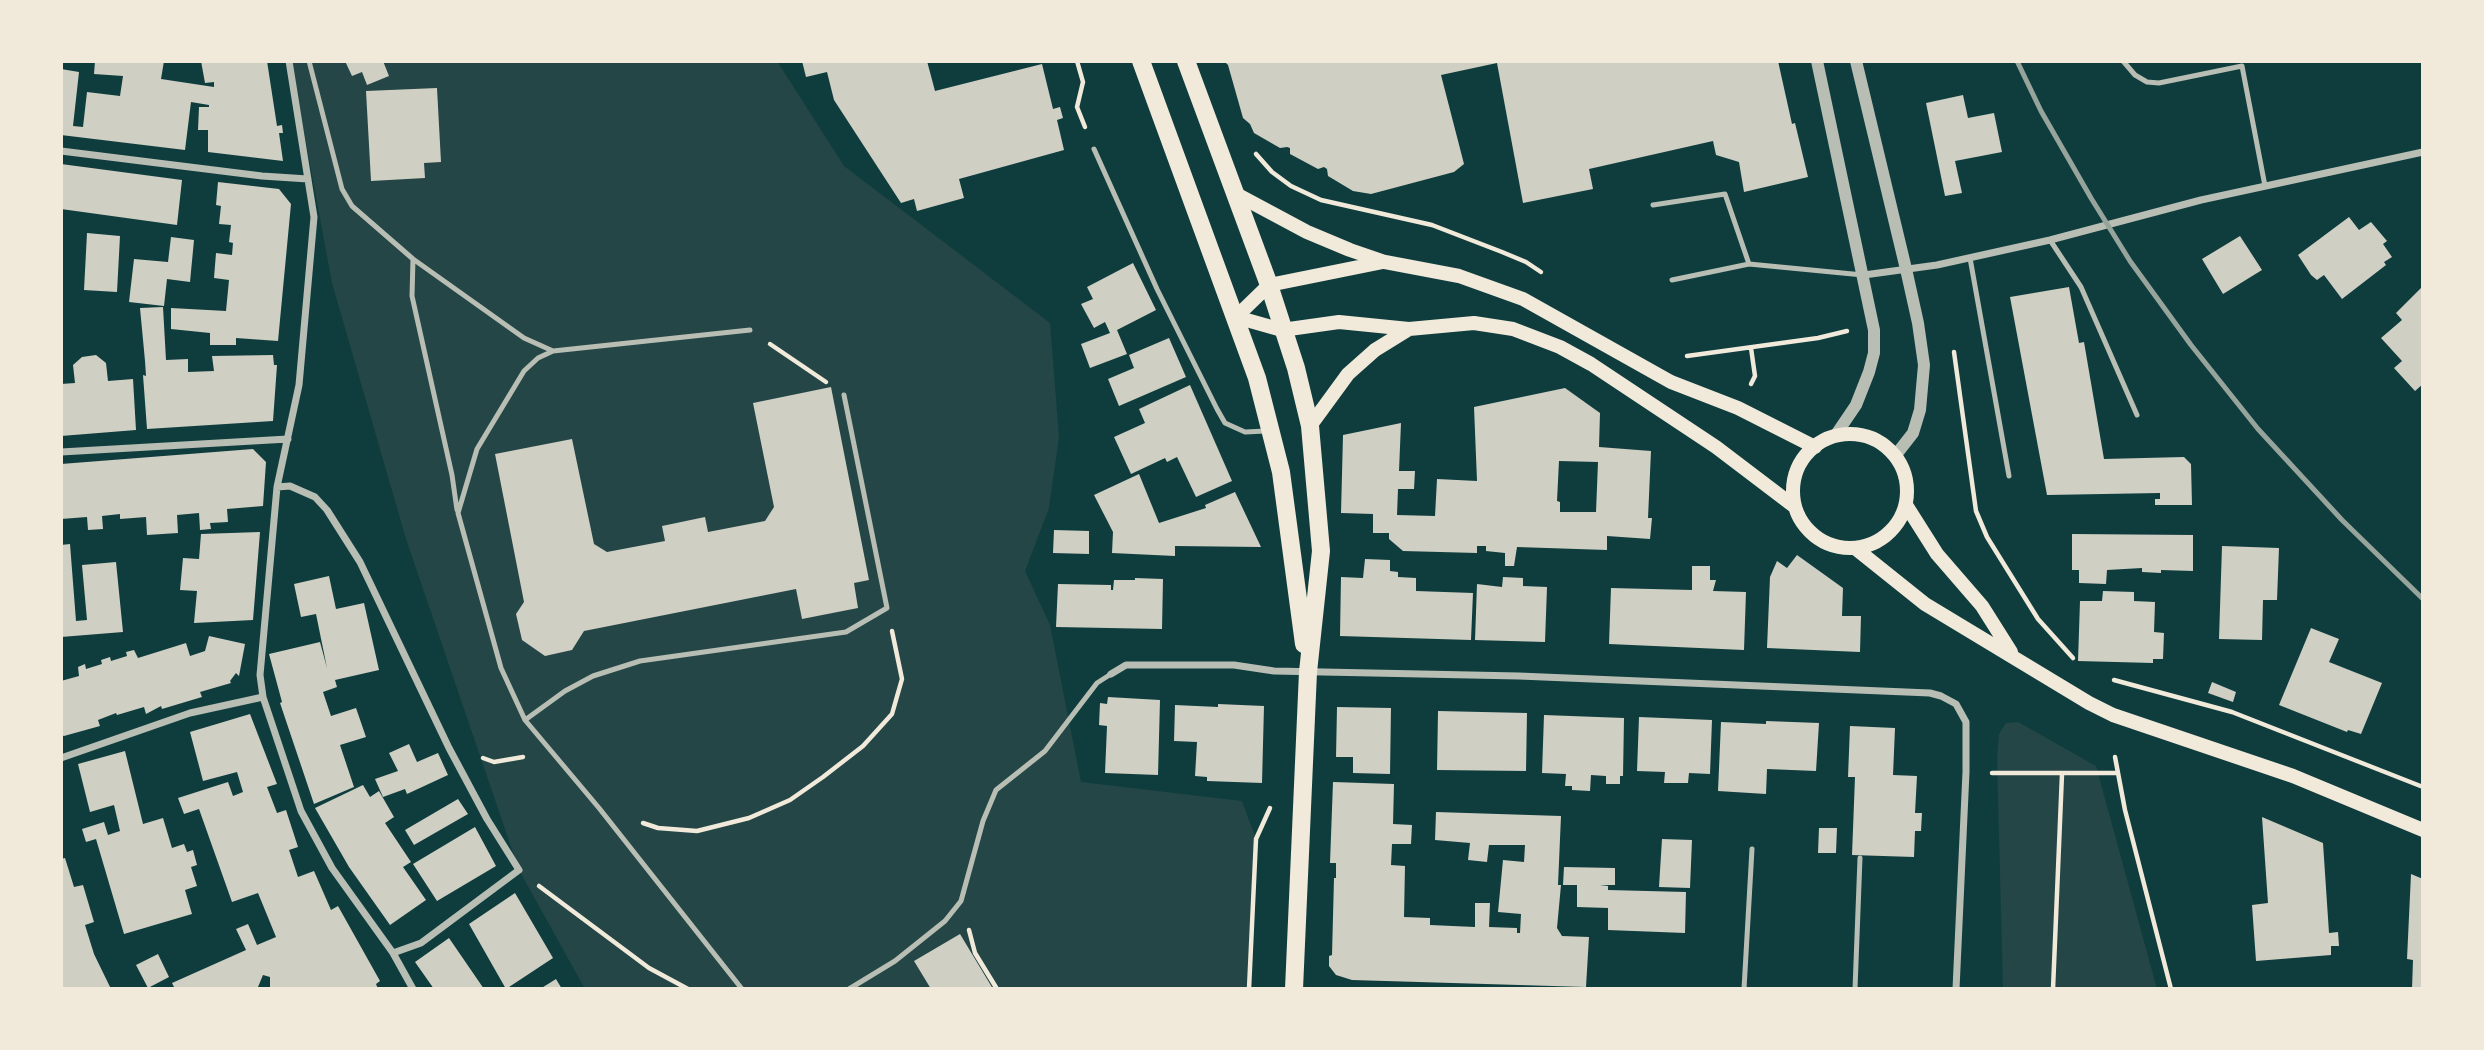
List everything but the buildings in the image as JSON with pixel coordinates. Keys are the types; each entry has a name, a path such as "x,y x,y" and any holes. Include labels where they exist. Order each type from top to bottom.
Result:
{"main road":[{"path":"1141,61 1257,379 1281,472 1308,672"},
{"path":"1186,61 1269,285 1296,368 1310,426 1321,551 1308,672 1294,989"},
{"path":"1236,194 1307,232 1385,262 1459,276 1523,299 1671,382 1738,408 1815,447"},
{"path":"1236,317 1269,285 1385,262"},
{"path":"1236,317 1282,330 1339,322 1409,330 1474,323 1513,329 1560,347 1591,364 1707,441 1795,507"},
{"path":"1310,426 1348,374 1375,351 1409,330"},
{"path":"1857,434 1878,441 1895,456 1907,480 1906,505 1896,526 1878,542 1855,548 1836,547 1818,538 1804,524 1795,507 1796,474 1804,459 1815,447 1835,436 1857,434"},
{"path":"1906,505 1937,554 1982,606 2013,656"},
{"path":"1855,548 1925,604 2013,656 2059,687 2113,715 2293,776 2423,830"}],"street":[{"path":"289,61 314,217 299,385 277,487 260,675 263,697 301,811 332,868 393,953 413,989"},
{"path":"1817,61 1874,330 1874,353 1869,372 1856,405 1835,436"},
{"path":"1856,61 1906,269 1924,365 1920,410 1913,433 1895,456"},
{"path":"61,151 262,176 308,178"},
{"path":"1864,275 1970,258 2265,186 2423,152"},
{"path":"61,452 288,439"},
{"path":"277,487 290,486 315,497 327,510 360,562 449,748 487,819 519,870 421,943 393,953"},
{"path":"1111,674 1126,665 1234,664 1274,671 1519,676 1930,693 1949,699 1956,704 1966,722 1956,989"},
{"path":"61,758 190,713 263,697"}],"lane":[{"path":"309,61 342,189 352,205 414,259 524,338 553,351"},
{"path":"2123,61 2135,75 2147,82 2159,83 2242,65 2265,186"},
{"path":"1094,149 1157,289 1225,423 1245,432 1270,430"},
{"path":"1653,205 1725,194 1749,264"},
{"path":"2050,240 2081,287 2137,415"},
{"path":"1970,258 2009,476"},
{"path":"414,259 412,296 458,513 501,668 525,720 599,808 742,989"},
{"path":"1672,280 1749,264 1864,275"},
{"path":"458,513 477,449 524,372 538,358 553,351 750,330"},
{"path":"525,720 565,691 593,677 640,661 846,632 887,608 844,395"},
{"path":"849,989 895,961 945,921 961,901 983,821 996,789 1045,751 1097,683 1111,674"},
{"path":"1744,989 1752,849"},
{"path":"1855,989 1860,858"}],"path":[{"path":"1077,61 1083,82 1077,107 1094,149"},
{"path":"1252,150 1272,172 1291,186 1321,200 1432,225 1514,257 1545,275"},
{"path":"750,330 844,395"},
{"path":"1678,355 1751,348 1847,331"},
{"path":"1951,340 1976,511 1987,537 2038,619 2080,664"},
{"path":"1747,392 1755,376 1751,348"},
{"path":"599,808 658,828 697,831 748,818 790,800 823,778 863,746 892,713 902,679 887,608"},
{"path":"2112,680 2232,712 2423,788"},
{"path":"449,748 494,761 525,757 544,742"},
{"path":"2115,757 2171,989"},
{"path":"1966,772 2118,773"},
{"path":"2053,989 2063,774"},
{"path":"1249,989 1255,839 1269,810 1272,796"},
{"path":"519,870 649,968 688,989"},
{"path":"961,901 975,953 997,989"}],"shaded area":[{"path":"291,61 777,61 844,166 1050,323 1059,437 1049,508 1025,571 1050,625 1081,782 1242,801 1256,839 1250,989 585,989 519,870 406,539 332,283"},
{"path":"2018,722 2096,766 2157,989 2003,989 1997,758 1999,734 2006,723"}],"railway":[{"path":"2017,61 2041,111 2091,198 2130,261 2191,345 2258,429 2342,520 2423,599"}]}
